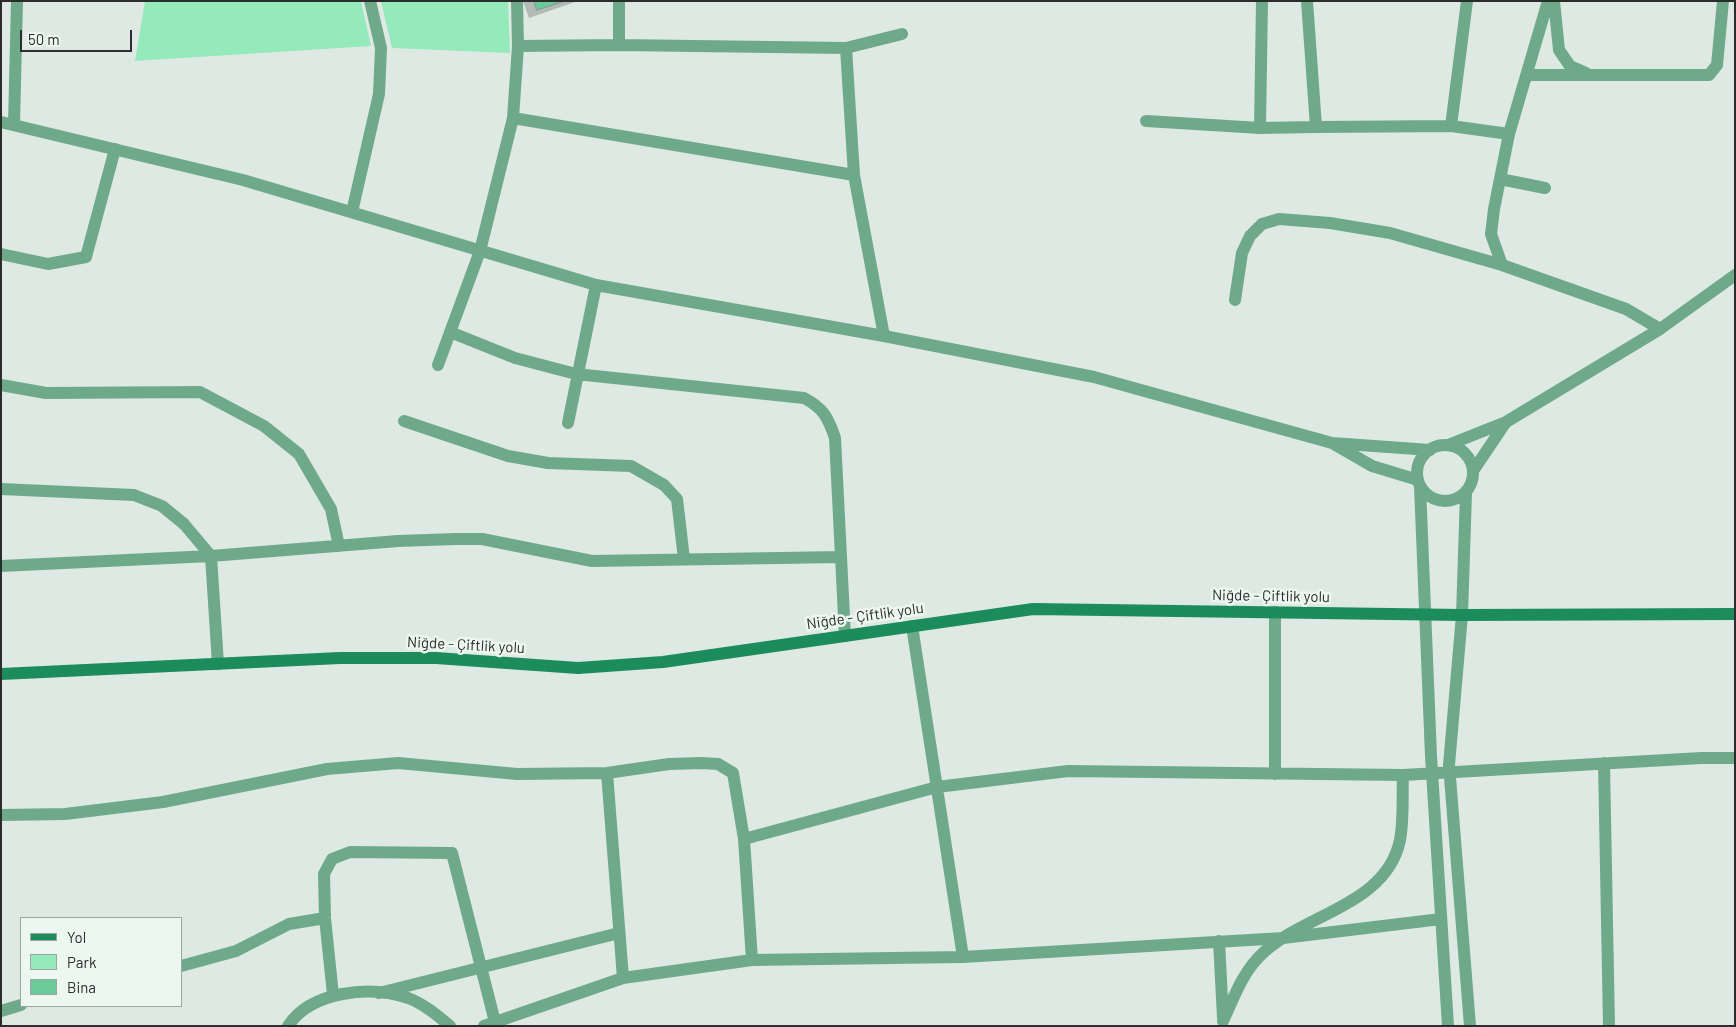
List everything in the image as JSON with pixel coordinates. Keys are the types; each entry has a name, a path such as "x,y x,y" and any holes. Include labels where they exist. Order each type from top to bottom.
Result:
{"main road":[{"name":"Niğde - Çiftlik yolu","path":"1,674 340,658 436,658 578,668 664,662 1033,609 1462,615 1735,614"}],"street":[{"path":"14,125 17,1"},
{"path":"352,212 379,94 381,48 370,1"},
{"path":"438,365 480,251 513,118 518,46 517,1"},
{"path":"619,1 619,44"},
{"path":"1260,128 1262,1"},
{"path":"1307,1 1316,128"},
{"path":"1451,126 1467,1"},
{"path":"1502,264 1491,234 1500,178 1509,134 1528,75 1548,1"},
{"path":"1554,1 1559,50 1570,66 1591,75"},
{"path":"1528,75 1708,75 1717,66 1722,1"},
{"path":"518,46 619,44 846,48 902,34"},
{"path":"846,48 854,175 884,336"},
{"path":"513,118 854,175"},
{"path":"1146,121 1260,128 1451,126 1509,134"},
{"path":"1,122 243,180 596,285 884,336 1094,377 1332,443 1430,450 1448,445 1506,422 1660,329 1735,275"},
{"path":"1,254 48,264 86,257 115,149"},
{"path":"1500,178 1545,188"},
{"path":"1235,300 1242,253 1250,236 1262,224 1278,220 1330,223 1390,232 1502,264 1626,309 1660,329"},
{"path":"568,423 576,374 596,285"},
{"path":"450,332 515,358 576,374 804,398 818,405 828,420 835,438 845,636"},
{"path":"1,385 46,393 200,392 264,426 299,454 331,509 339,546"},
{"path":"404,421 508,456 548,463 631,466 664,485 677,499 684,560"},
{"path":"1473,471 1506,422"},
{"path":"1332,443 1372,466 1419,483 1433,499 1441,501 1458,498 1466,493 1471,486 1473,471 1469,458 1463,451 1448,445"},
{"path":"1430,450 1421,458 1418,467 1432,773 1448,1026"},
{"path":"1,489 134,495 162,506 184,524 211,556 218,664"},
{"path":"1466,493 1462,615 1450,771 1470,1026"},
{"path":"1,566 211,556 398,541 482,539 592,561 841,557"},
{"path":"1275,774 1276,612"},
{"path":"912,626 963,957"},
{"path":"744,839 937,787 1068,771 1403,775 1604,763 1735,758"},
{"path":"1,815 65,814 163,802 327,769 398,762 517,774 607,773 669,764 718,764 733,773 744,839 752,960"},
{"path":"1604,763 1609,1026"},
{"path":"607,773 622,978"},
{"path":"1223,1024 1249,970 1259,957 1283,938 1335,912 1377,882 1394,857 1400,839 1403,775"},
{"path":"333,995 325,918 324,874 332,859 350,852 452,853 482,967 490,1024 622,978 752,960 963,957 1283,938 1441,919"},
{"path":"182,966 236,951 289,924 325,918"},
{"path":"288,1026 295,1014 315,1001 333,995 379,992 619,934"},
{"path":"1219,941 1223,1024"},
{"path":"379,992 407,998 433,1012 450,1026"},
{"path":"1,1011 20,1006"}],"green space":[{"path":"145,1 361,1 371,46 135,61"},
{"path":"381,1 508,1 510,53 392,48"}],"building":[{"path":"534,1 565,1 537,10"}]}
